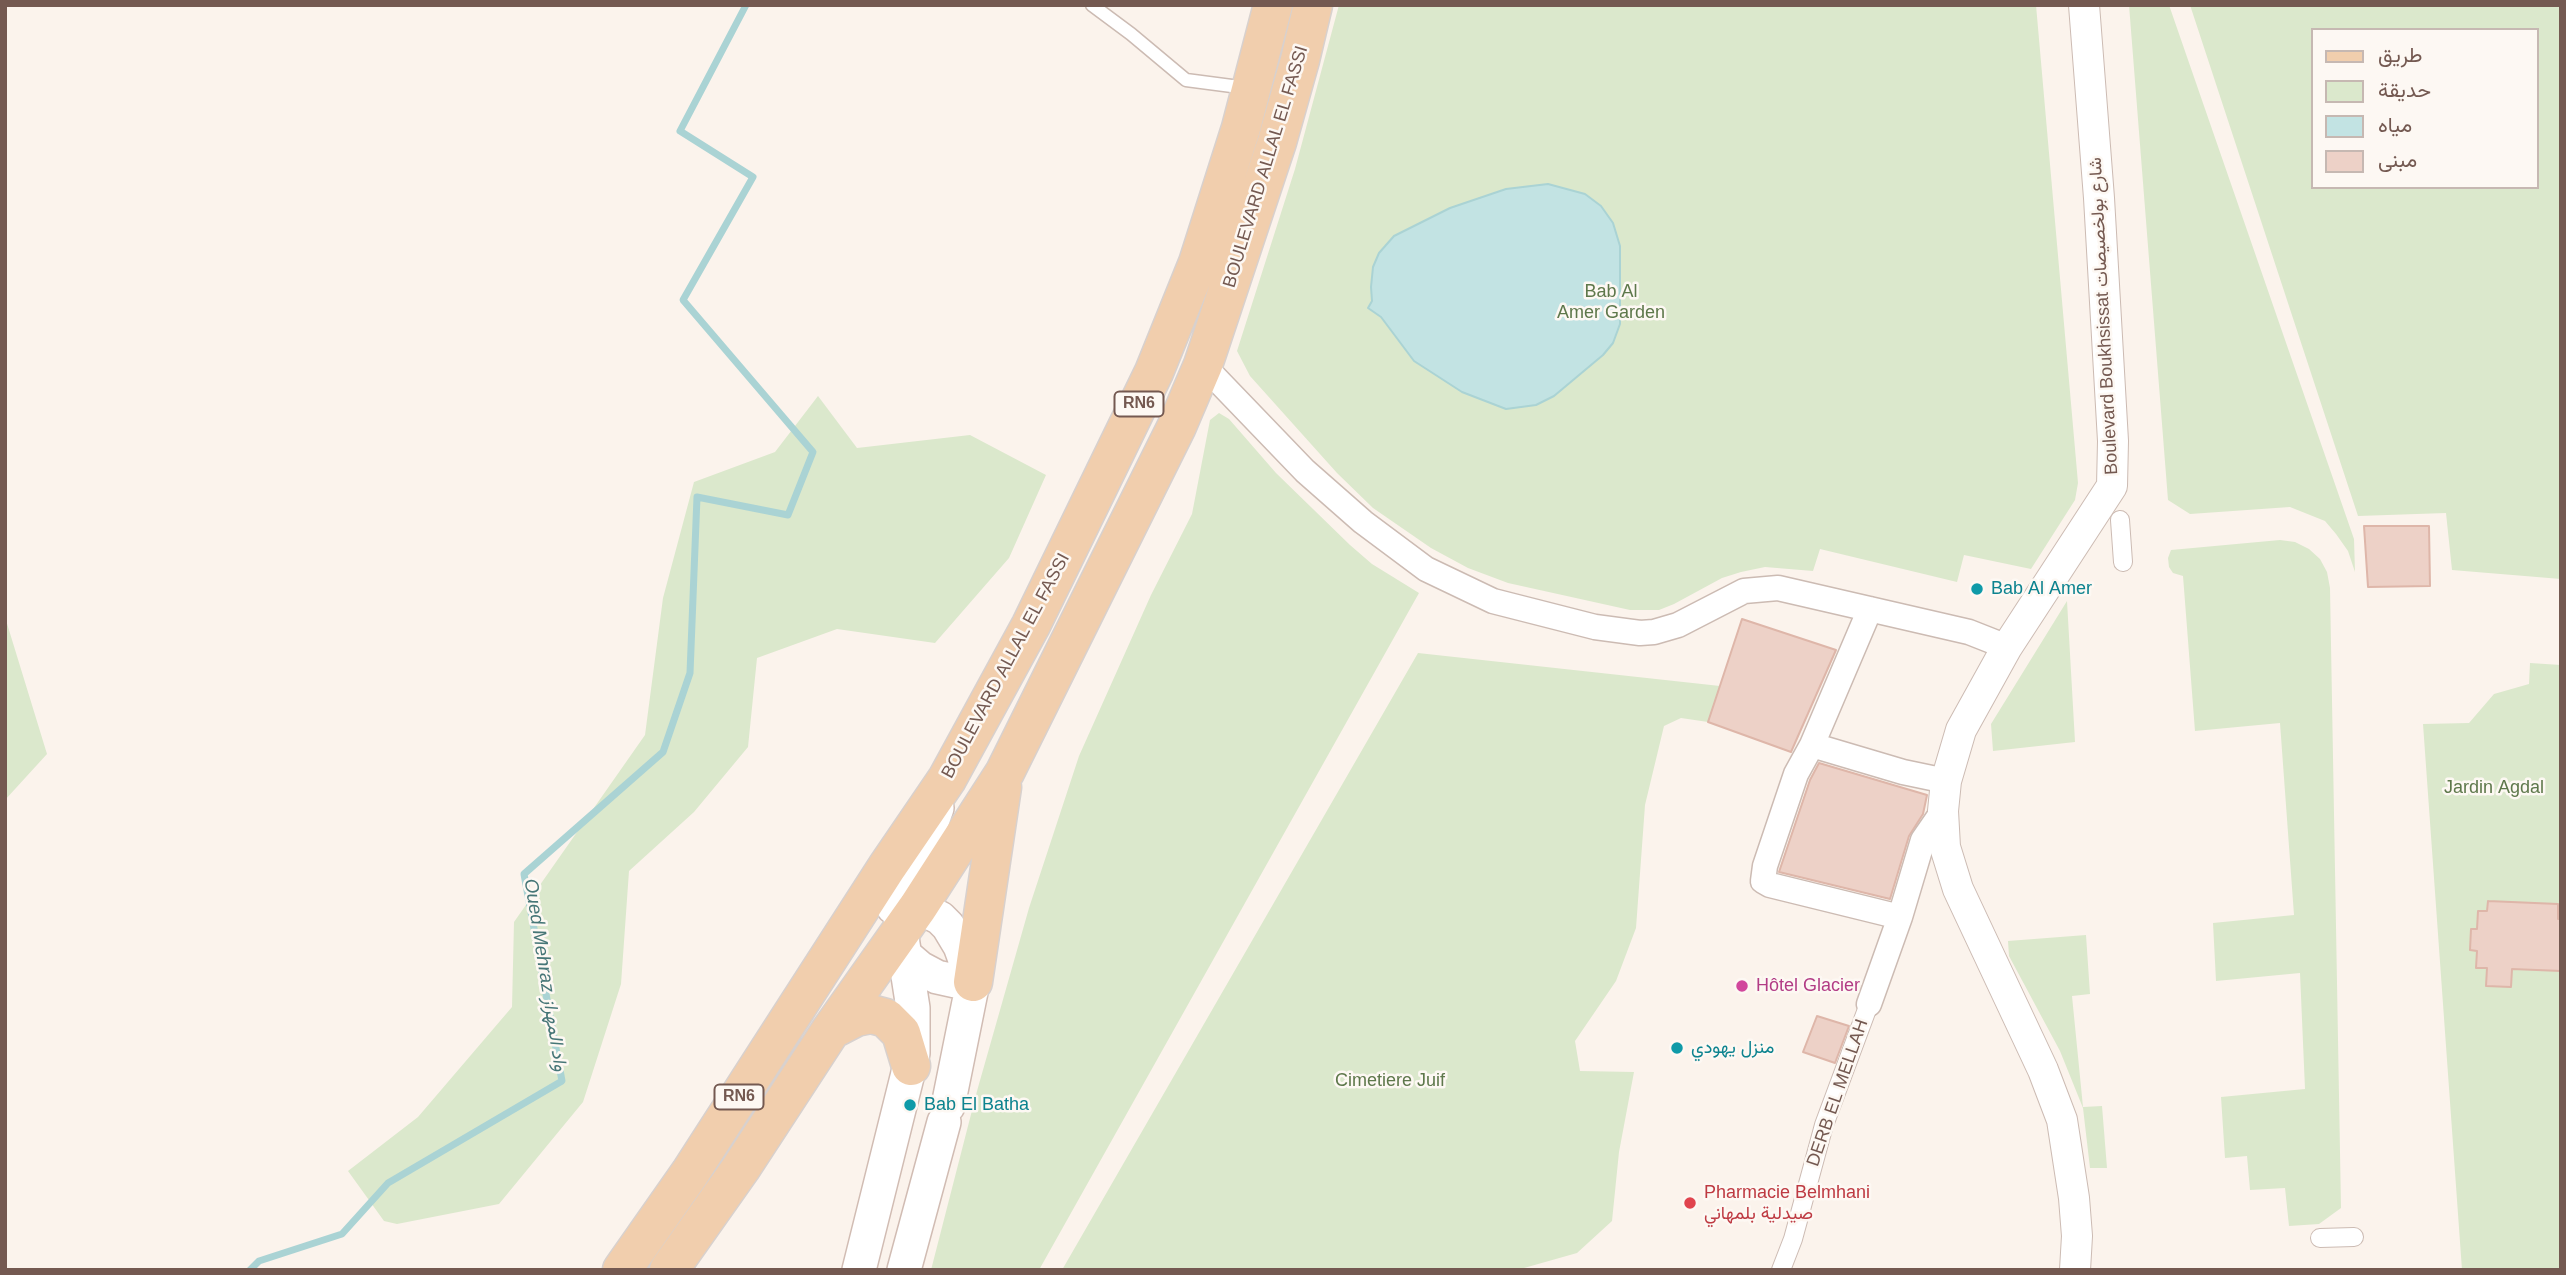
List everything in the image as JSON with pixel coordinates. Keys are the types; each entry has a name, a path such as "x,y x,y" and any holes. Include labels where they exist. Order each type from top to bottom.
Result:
{"main road":[{"name":"BOULEVARD ALLAL EL FASSI","path":"622,1270 690,1173 851,922 947,779 1031,625 1154,372 1198,263 1241,128 1273,5"},
{"name":"BOULEVARD ALLAL EL FASSI","path":"669,1270 741,1168 831,1030 907,925 1005,772 1177,426 1202,365 1236,271 1277,142 1313,5"},
{"path":"904,1270 946,1114 974,982 1005,772"},
{"path":"859,1270 911,1066 913,1020 907,925 947,779"},
{"path":"851,922 877,911 907,925 933,914 948,926 960,946 974,982"},
{"path":"907,925 920,968 955,981 974,982"},
{"path":"831,1030 864,1015 886,1018 901,1033 911,1066"}],"street":[{"name":"Boulevard Boukhsissat شارع بولخصيصات","path":"2075,1270 2077,1236 2074,1198 2062,1120 2043,1070 1958,889 1945,847 1943,811 1946,781 1961,730 2007,647 2107,498 2114,475 2099,198 2084,5"},
{"path":"1202,365 1305,471 1363,522 1426,569 1493,601 1595,627 1640,633 1678,625 1745,591 1764,588 1793,590 1969,632 2007,647"},
{"path":"2120,520 2123,562"},
{"path":"1870,609 1812,745 1796,774 1762,881 1900,917"},
{"path":"1812,745 1903,772 1946,781"},
{"name":"DERB EL MELLAH","path":"1782,1270 1824,1125 1900,917 1923,840 1943,811"},
{"path":"2320,1238 2354,1237"}],"lane":[{"path":"1092,5 1186,80 1252,88"}],"green space":[{"name":"Bab Al Amer Garden","path":"1339,5 2036,5 2078,483 2075,500 2031,569 1964,555 1957,582 1820,549 1813,571 1765,567 1741,572 1722,578 1659,610 1630,610 1508,583 1468,568 1431,548 1373,508 1337,473 1250,376 1237,351 1295,169"},
{"path":"2129,5 2169,5 2354,539 2355,572 2348,551 2325,521 2290,507 2190,514 2168,500"},
{"path":"2190,5 2561,5 2561,579 2452,570 2446,513 2358,516"},
{"path":"818,396 857,448 970,435 1046,475 1009,558 935,643 837,629 757,658 748,747 694,812 629,871 621,984 583,1102 499,1204 397,1224 384,1221 348,1171 418,1117 512,1007 514,922 645,735 663,598 694,482 775,452"},
{"path":"1219,413 1229,419 1276,473 1350,545 1372,564 1419,593 1039,1270 931,1270 977,1091 1029,908 1079,756 1151,595 1192,514 1210,420"},
{"path":"2280,540 2295,542 2320,559 2327,572 2330,588 2341,1208 2319,1224 2289,1226 2285,1188 2250,1190 2247,1156 2225,1158 2221,1097 2305,1089 2300,973 2216,981 2213,923 2294,915 2280,723 2195,731 2183,576 2173,573 2168,558 2171,550"},
{"path":"2067,601 2075,742 1993,751 1991,724"},
{"path":"5,617 47,754 5,800"},
{"name":"Cimetiere Juif","path":"1418,653 1720,686 1708,722 1681,718 1664,726 1645,805 1636,928 1616,981 1575,1041 1580,1071 1634,1072 1619,1152 1612,1221 1577,1253 1517,1270 1062,1270"},
{"name":"Jardin Agdal","path":"2530,663 2561,665 2561,1270 2462,1270 2423,724 2469,723 2494,694 2529,684"},
{"path":"2086,935 2090,994 2072,996 2083,1107 2102,1106 2107,1168 2090,1168 2083,1108 2060,1051 2009,956 2008,941"}],"water":[{"path":"1548,184 1585,194 1601,206 1613,223 1620,246 1620,324 1613,343 1603,355 1554,396 1536,405 1506,409 1462,392 1414,361 1381,317 1368,308 1372,301 1373,267 1379,253 1394,236 1450,208 1506,189"}],"building":[{"path":"2364,526 2429,526 2430,586 2368,587"},
{"path":"1742,619 1836,650 1791,752 1708,722"},
{"path":"1819,763 1927,795 1923,814 1909,836 1890,899 1779,872 1810,780"},
{"path":"2488,901 2558,904 2558,919 2561,919 2561,971 2512,969 2511,987 2486,986 2487,968 2476,968 2477,951 2470,950 2471,929 2477,929 2478,911 2487,911"},
{"path":"1817,1016 1849,1026 1835,1063 1803,1052"}],"waterway":[{"name":"Oued Mehraz واد المهراز","path":"250,1270 259,1261 342,1234 388,1183 562,1081 524,874 663,752 690,673 697,497 788,515 813,452 683,300 753,177 680,131 746,5"}],"place":[{"name":"Bab Al Amer","path":"1977,589"},
{"name":"Hôtel Glacier","path":"1742,986"},
{"name":"منزل يهودي","path":"1677,1048"},
{"name":"Bab El Batha","path":"910,1105"},
{"name":"Pharmacie Belmhani صيدلية بلمهاني","path":"1690,1203"}]}
